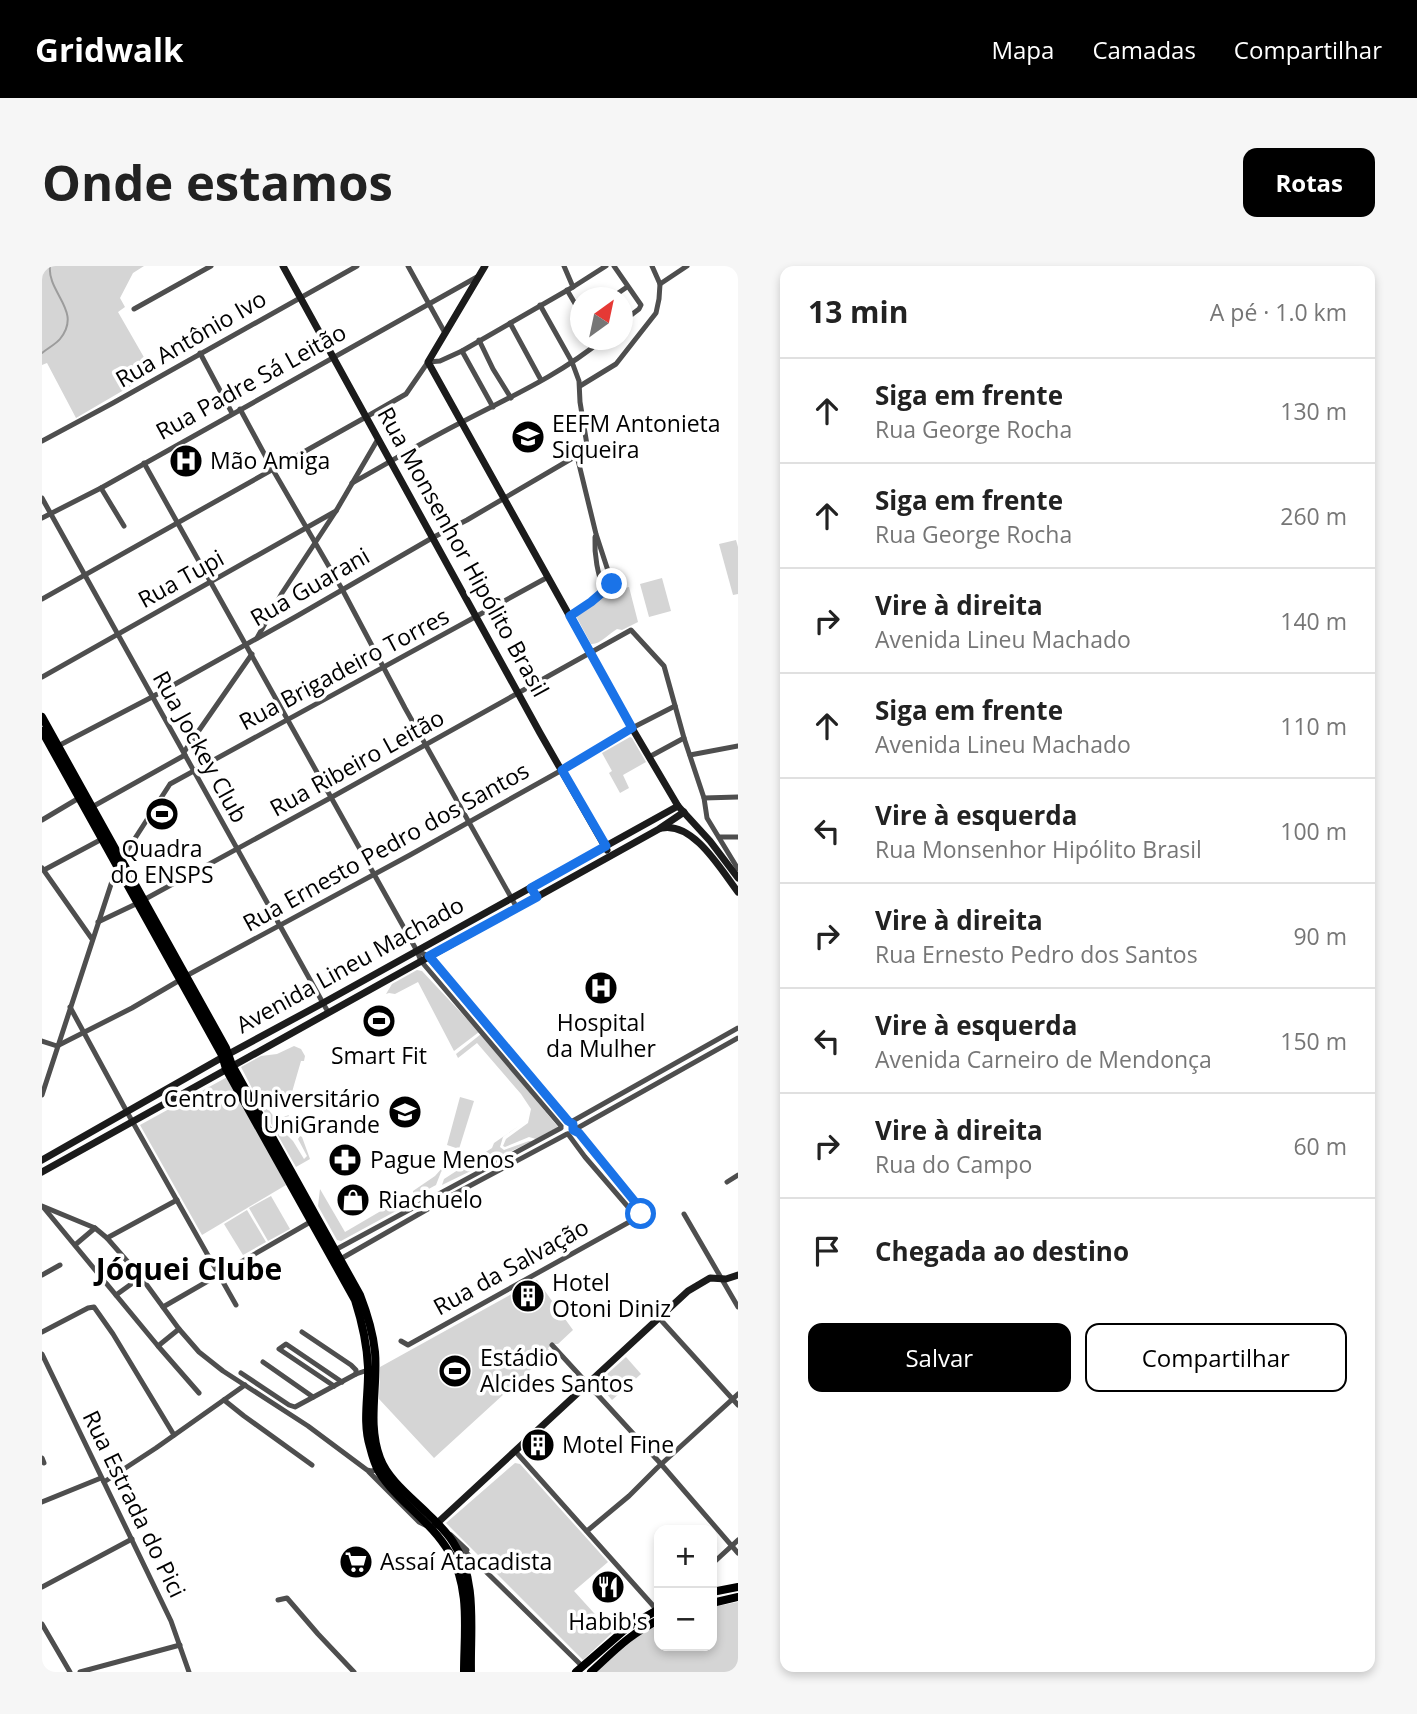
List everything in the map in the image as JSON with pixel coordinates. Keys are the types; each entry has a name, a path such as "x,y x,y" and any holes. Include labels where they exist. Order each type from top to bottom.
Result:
{"main road":[{"path":"42,717 226,1056 229,1067 312,1221 360,1295 375,1352 373,1433 381,1461 434,1526 458,1571 464,1593 464,1672"},
{"path":"42,731 102,839 119,863"},
{"path":"229,1067 335,1250 337,1261 355,1300 365,1332 368,1370 366,1432 377,1470 392,1490 434,1526 445,1531 457,1549 470,1590 471,1672"},
{"path":"717,1591 738,1587"},
{"path":"717,1602 738,1597"},
{"path":"579,1669 628,1626 654,1611"},
{"path":"592,1672 629,1638 654,1622"}],"street":[{"path":"134,309 211,266"},
{"name":"Rua Monsenhor Hipólito Brasil","path":"283,266 611,856"},
{"name":"Rua Antônio Ivo","path":"42,441 357,266"},
{"path":"408,266 445,333"},
{"name":"Rua Padre Sá Leitão","path":"366,417 406,394 485,266"},
{"path":"428,362 440,362 462,351 570,288 564,266"},
{"path":"572,287 606,266"},
{"path":"614,266 627,287"},
{"path":"580,386 603,373 622,357 656,313 660,284 652,266"},
{"path":"660,284 687,266"},
{"name":"Rua Padre Sá Leitão","path":"42,518 101,488 478,277"},
{"path":"633,295 640,305 633,314"},
{"path":"540,305 572,362 580,386 587,447 577,456 596,534 612,583 612,586 570,616"},
{"path":"510,323 541,380"},
{"path":"479,340 511,398"},
{"path":"352,483 463,421 511,398 572,362 587,350"},
{"path":"462,351 493,407"},
{"path":"200,353 232,413"},
{"path":"428,362 678,806 710,841 738,878"},
{"path":"240,409 517,908"},
{"path":"42,599 366,417"},
{"path":"257,638 378,439"},
{"name":"Rua Guarani","path":"58,746 152,697 577,456"},
{"path":"145,463 421,961 562,1131 570,1132 579,1133 640,1208 642,1211 639,1216 635,1215 585,1157 570,1132 570,1121 429,956 417,951"},
{"path":"101,488 124,526"},
{"name":"Rua Jockey Club","path":"42,498 328,1012"},
{"name":"Rua Tupi","path":"42,677 336,511"},
{"path":"596,534 594,554 604,592"},
{"name":"Rua Brigadeiro Torres","path":"193,770 548,577"},
{"name":"Rua Ribeiro Leitão","path":"98,922 332,797 631,630 663,663 675,706"},
{"path":"92,807 184,754 252,654"},
{"path":"675,706 704,798 707,818 738,869"},
{"name":"Rua Ernesto Pedro dos Santos","path":"57,1046 132,1008 675,706"},
{"path":"649,757 684,738"},
{"path":"690,755 738,746"},
{"path":"42,1095 119,863 170,784 193,770"},
{"path":"704,798 738,797"},
{"path":"42,820 79,798"},
{"name":"Avenida Lineu Machado","path":"42,1160 678,806"},
{"name":"Avenida Lineu Machado","path":"42,1172 684,813"},
{"path":"659,829 677,828 700,843 738,892"},
{"path":"719,837 738,837"},
{"path":"92,939 43,869 102,839"},
{"path":"531,888 537,897"},
{"path":"497,906 503,916"},
{"path":"70,1007 236,1305"},
{"path":"335,1250 738,1028"},
{"path":"337,1261 738,1038"},
{"path":"42,1041 57,1046"},
{"path":"727,1182 738,1175"},
{"path":"107,1238 177,1200"},
{"path":"42,1206 95,1228 107,1238 199,1352 245,1385 295,1407 368,1370"},
{"path":"42,1206 200,1393"},
{"path":"415,1207 419,1214"},
{"path":"684,1214 738,1307"},
{"name":"Rua da Salvação","path":"401,1341 408,1345 639,1216"},
{"path":"163,1307 312,1221"},
{"path":"75,1245 95,1228"},
{"path":"42,1275 60,1265"},
{"path":"361,1465 419,1522 434,1526 688,1291 710,1278 730,1279 738,1275"},
{"path":"116,1295 141,1277"},
{"path":"42,1332 93,1307 113,1334 174,1435"},
{"path":"659,1318 738,1405"},
{"path":"158,1346 178,1329"},
{"path":"302,1332 354,1367 356,1374"},
{"path":"334,1386 279,1349 286,1344 342,1382"},
{"path":"552,1345 738,1552"},
{"name":"Rua Estrada do Pici","path":"42,1353 171,1620 188,1672"},
{"path":"304,1366 311,1361"},
{"path":"262,1363 313,1397"},
{"path":"42,1376 51,1371"},
{"path":"241,1373 361,1465 371,1472 377,1470"},
{"path":"42,1502 102,1480 174,1435 245,1385"},
{"path":"587,1531 629,1496 738,1394"},
{"path":"224,1400 312,1465"},
{"path":"515,1451 654,1605"},
{"path":"445,1531 468,1551 579,1669"},
{"path":"42,1587 132,1539"},
{"path":"717,1560 738,1541"},
{"path":"457,1549 464,1551 478,1563"},
{"path":"278,1600 287,1598 354,1672"},
{"path":"42,1624 70,1672"},
{"path":"80,1672 180,1645"}],"shaded area":[{"path":"42,266 144,266 133,273 120,298 125,307 118,312 153,373 76,418 47,363 42,365"},
{"path":"736,540 738,594 733,595 719,544"},
{"path":"662,578 671,611 649,617 640,584"},
{"path":"629,587 638,622 622,630 617,629 601,641 591,644 576,616 611,591"},
{"path":"630,737 646,762 623,775 629,788 620,793 602,753"},
{"path":"417,970 422,971 479,1032 454,1051 418,982 395,994 386,994 392,984"},
{"path":"481,1034 558,1127 536,1139 529,1137 503,1146 506,1139 528,1123 531,1109 477,1043 458,1058 456,1054"},
{"path":"294,1046 301,1049 305,1056 304,1061 301,1061 290,1099 293,1101 281,1098 273,1103 267,1097 254,1092 241,1067 261,1056 277,1054"},
{"path":"229,1076 286,1185 202,1235 140,1125"},
{"path":"460,1097 474,1101 459,1149 447,1145"},
{"path":"257,1099 274,1116 289,1115 281,1126 285,1127 285,1133 304,1159 307,1156 298,1139 302,1137 310,1159 296,1167"},
{"path":"520,1125 503,1137 500,1147 504,1150 532,1141 442,1185 444,1179 492,1148 494,1143"},
{"path":"459,1149 441,1172 436,1185 423,1192 419,1198 413,1197 413,1191 435,1176"},
{"path":"320,1189 345,1232 403,1198 406,1199 407,1205 341,1241 337,1240 318,1206"},
{"path":"271,1196 290,1229 268,1241 249,1208"},
{"path":"247,1210 266,1242 243,1255 224,1224"},
{"name":"Estádio Alcides Santos","path":"537,1280 573,1330 558,1344 548,1348 550,1352 434,1458 379,1399 380,1367"},
{"path":"626,1357 641,1374 612,1400 597,1383"},
{"path":"515,1463 520,1464 608,1562 574,1591 612,1633 583,1660 446,1523"},
{"path":"738,1602 738,1672 595,1672 644,1631 654,1628 654,1651 717,1651 717,1606"}],"waterway":[{"path":"42,353 60,339 68,320 54,285 50,266"}],"place":[{"name":"EEFM Antonieta Siqueira","path":"528,437"},
{"name":"Mão Amiga","path":"186,461"},
{"name":"Quadra do ENSPS","path":"162,814"},
{"name":"Hospital da Mulher","path":"601,988"},
{"name":"Smart Fit","path":"379,1021"},
{"name":"Centro Universitário UniGrande","path":"405,1112"},
{"name":"Pague Menos","path":"345,1160"},
{"name":"Riachuelo","path":"353,1200"},
{"name":"Hotel Otoni Diniz","path":"528,1296"},
{"name":"Estádio Alcides Santos","path":"455,1371"},
{"name":"Motel Fine","path":"538,1445"},
{"name":"Assaí Atacadista","path":"356,1562"},
{"name":"Habib's","path":"608,1587"}],"district":[{"name":"Jóquei Clube","path":"189,1270"}],"route":[{"path":"612,584 570,616 632,728 562,770 606,846 531,888 537,897 429,956 573,1124 573,1130 579,1133 640,1208 641,1214"}]}
